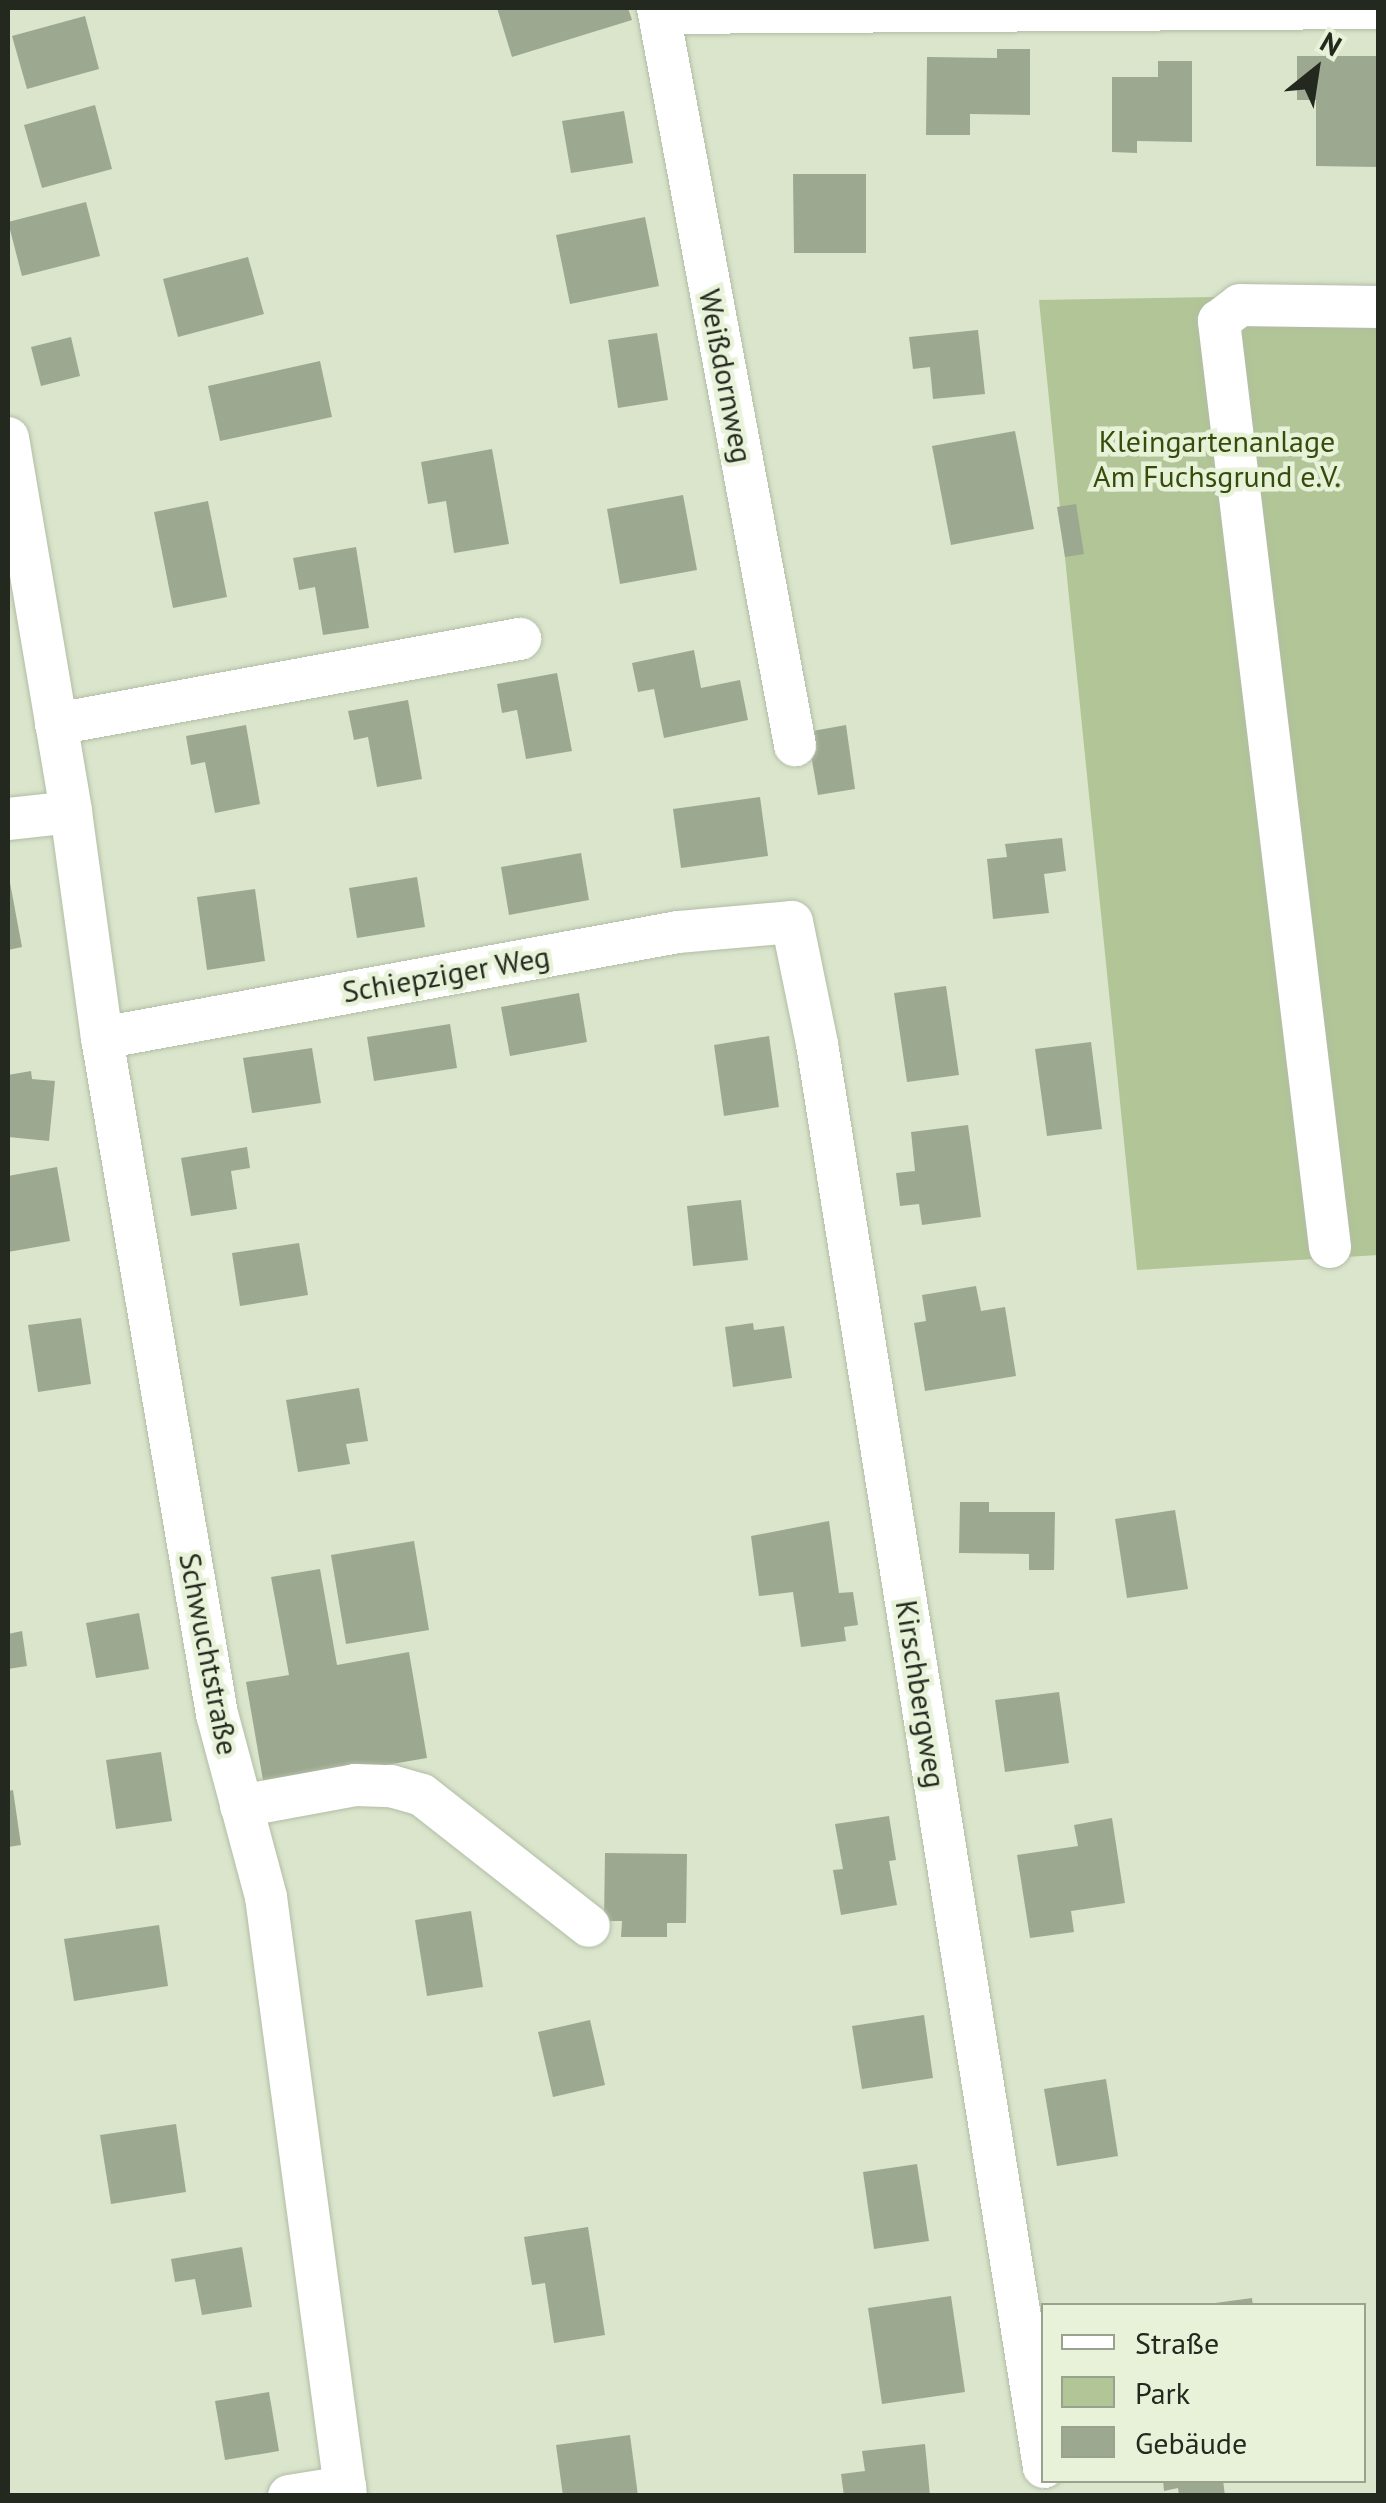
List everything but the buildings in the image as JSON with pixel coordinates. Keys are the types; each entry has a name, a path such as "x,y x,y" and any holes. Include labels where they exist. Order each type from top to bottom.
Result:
{"street":[{"path":"658,10 1378,8"},
{"name":"Weißdornweg","path":"658,10 795,745"},
{"path":"1330,1247 1219,320 1240,305 1378,307"},
{"name":"Schwuchtstraße","path":"8,438 71,812 102,1038 217,1714 266,1897 346,2491"},
{"path":"56,724 520,638"},
{"path":"8,819 71,812"},
{"name":"Schiepziger Weg","path":"102,1038 678,932 792,922"},
{"name":"Kirschbergweg","path":"792,922 818,1044 1041,2448"},
{"path":"241,1806 356,1784 391,1786 422,1795 590,1926"},
{"path":"289,2496 346,2491"}],"green space":[{"name":"Kleingartenanlage Am Fuchsgrund e.V.","path":"1378,294 1378,1255 1137,1270 1039,300"}]}
